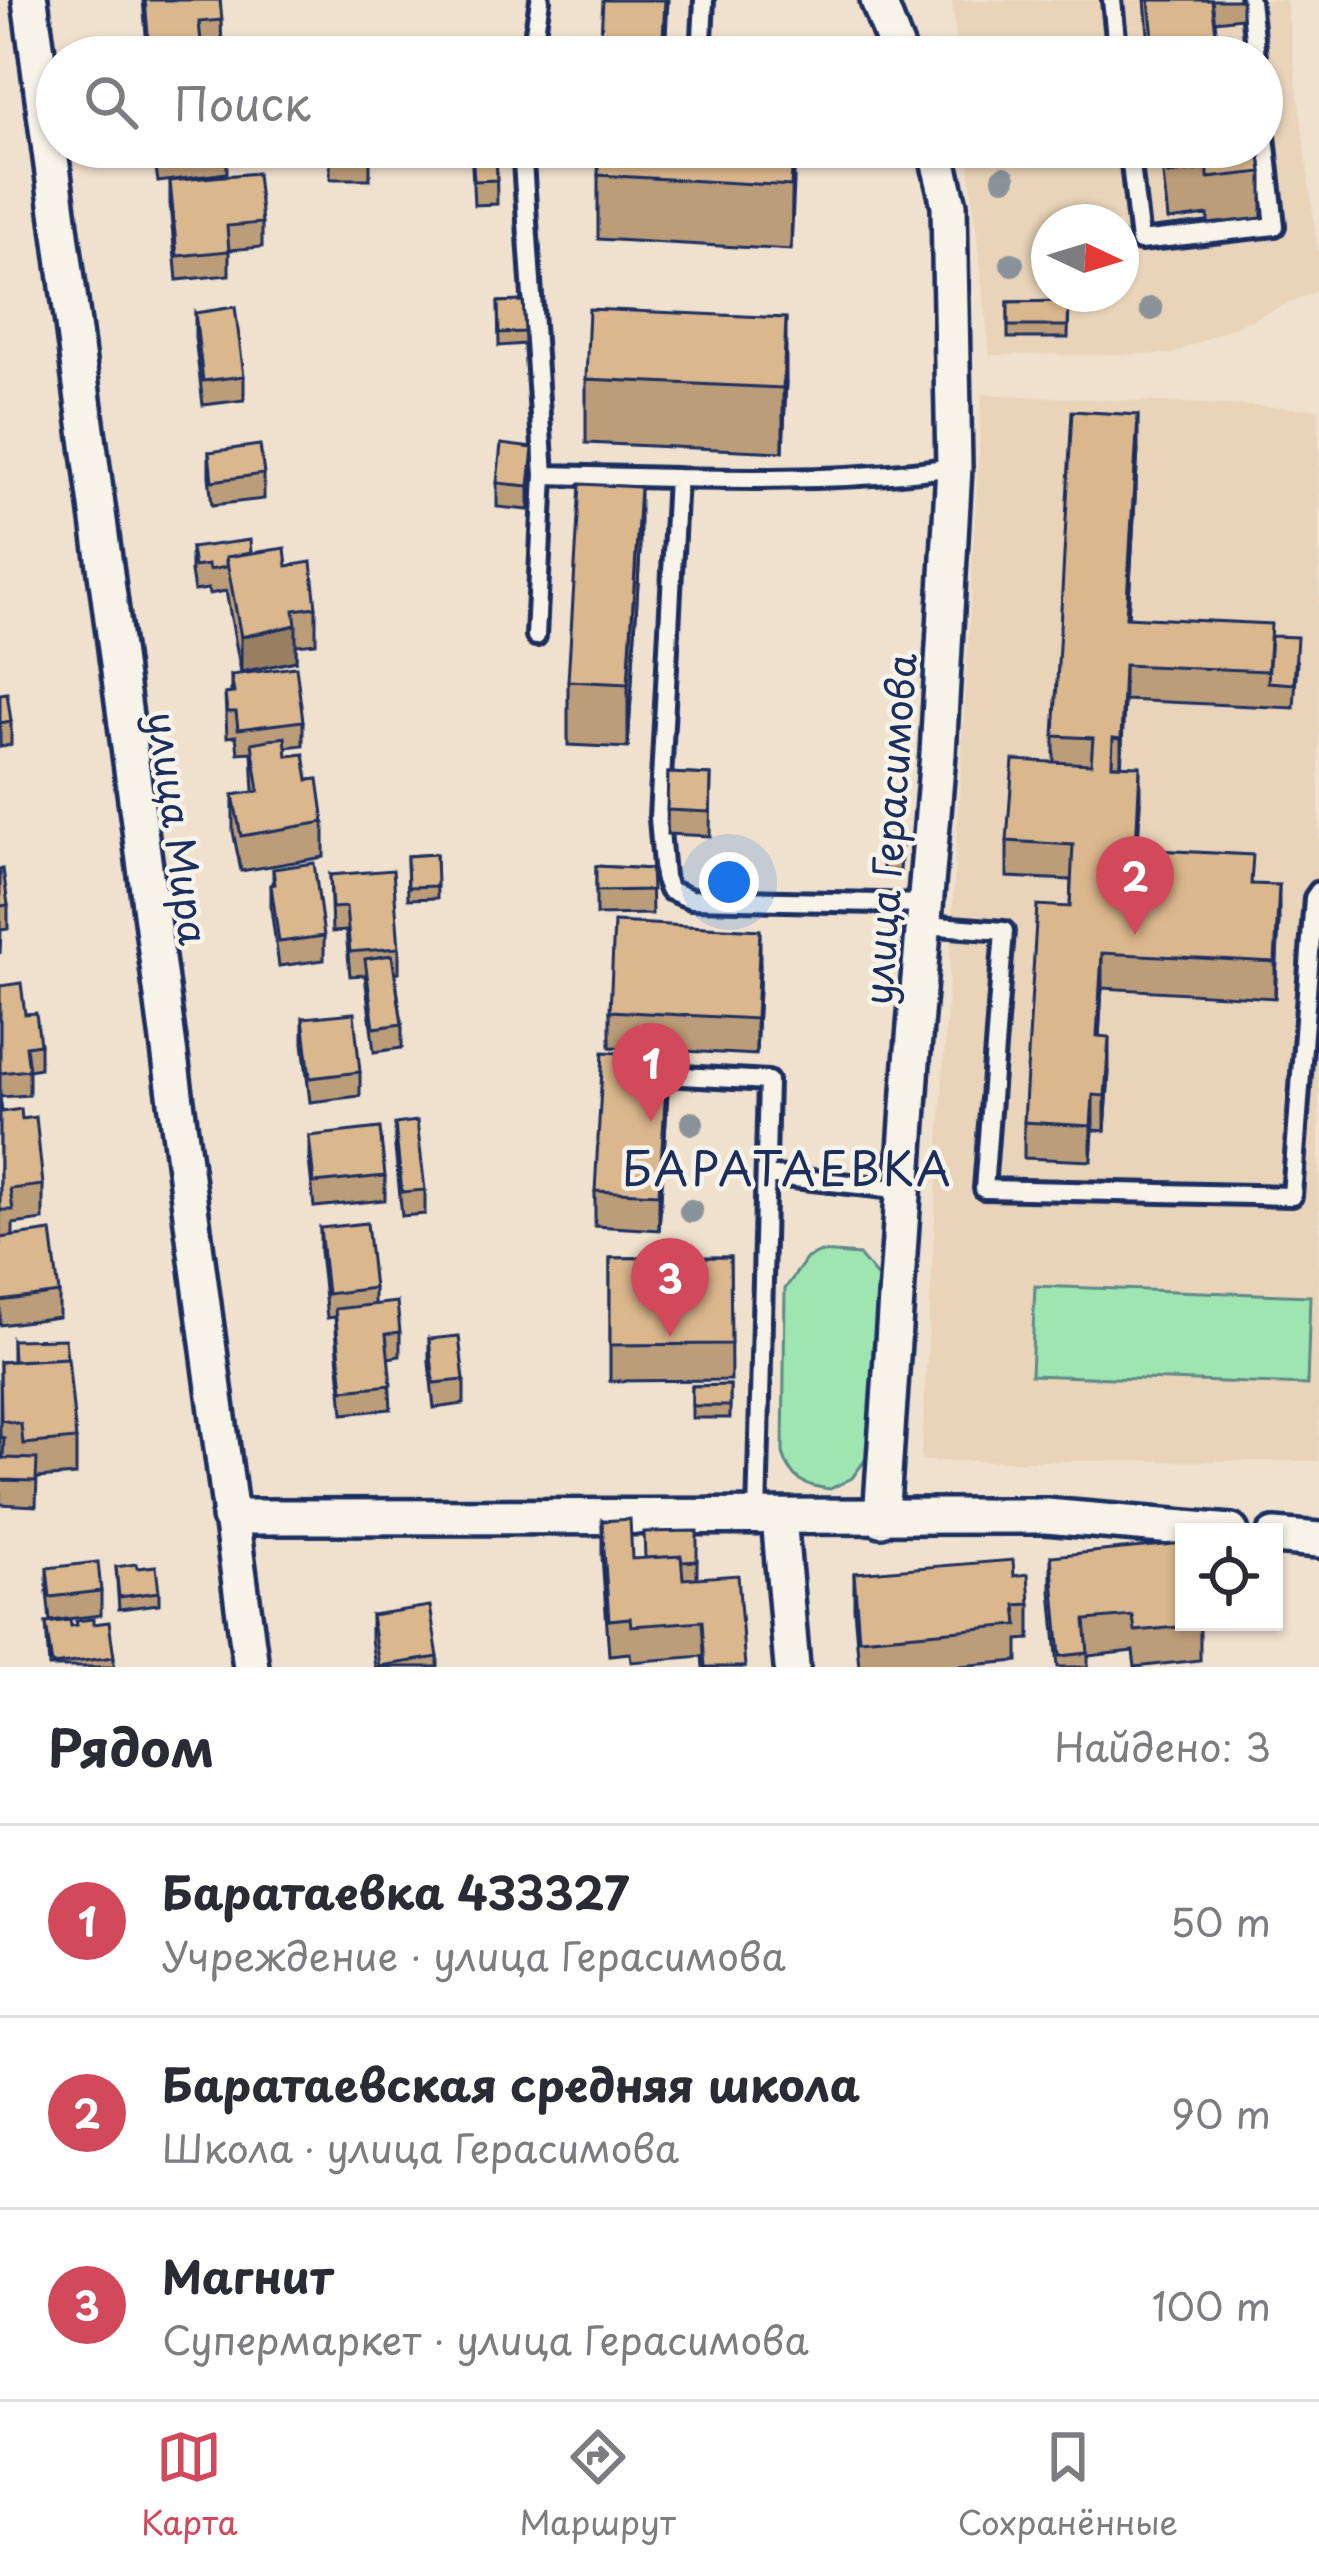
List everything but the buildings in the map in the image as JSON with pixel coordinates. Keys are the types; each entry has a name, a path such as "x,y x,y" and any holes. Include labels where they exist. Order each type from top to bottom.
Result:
{"street":[{"name":"улица Мира","path":"30,0 37,36"},
{"path":"878,0 892,36"},
{"name":"улица Мира","path":"62,168 250,1667"},
{"name":"улица Герасимова","path":"881,1519 954,467 949,206 940,168"},
{"path":"229,1517 1046,1516 1175,1527"},
{"path":"768,1518 792,1667"},
{"path":"1283,1537 1319,1540"}],"lane":[{"path":"534,36 540,0"},
{"path":"702,36 704,0"},
{"path":"1112,0 1116,36"},
{"path":"1250,0 1254,36"},
{"path":"523,168 544,475 536,636"},
{"path":"1131,168 1140,241 1275,226 1268,168"},
{"path":"544,475 812,480 954,467"},
{"path":"677,478 659,818 669,890 691,899 925,915 1004,931 984,1189 1292,1196 1314,898 1319,891"},
{"path":"622,1072 768,1081 768,1518"},
{"path":"766,1175 904,1190"}],"shaded area":[{"path":"952,0 1286,0 1319,290 1172,354 990,355 969,168 1283,168 1283,36 956,36"},
{"path":"982,394 1319,409 1319,1461 921,1461"}],"green space":[{"path":"821,1252 859,1255 884,1285 871,1452 852,1478 830,1489 800,1480 783,1453 785,1289 807,1258"},
{"path":"1035,1286 1310,1296 1307,1385 1031,1375"}],"place":[{"name":"Баратаевская средняя школа","path":"1135,935"},
{"name":"Баратаевка 433327","path":"651,1122"},
{"name":"Магнит","path":"670,1337"}],"district":[{"name":"БАРАТАЕВКА","path":"788,1167"}]}
